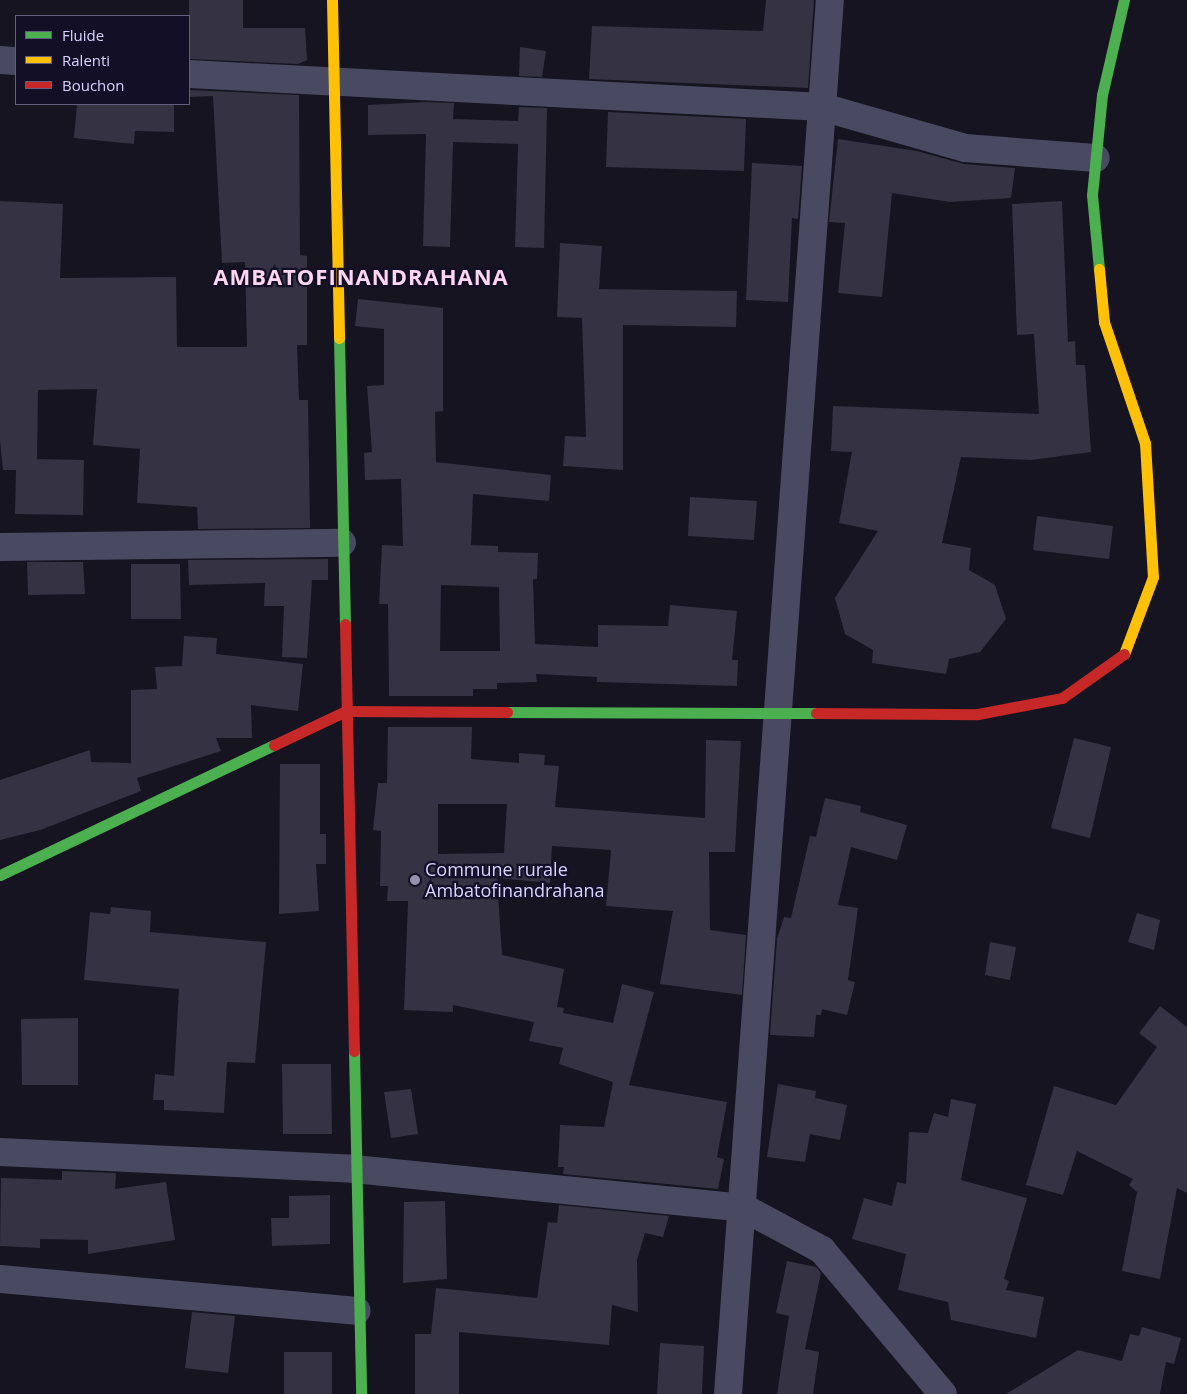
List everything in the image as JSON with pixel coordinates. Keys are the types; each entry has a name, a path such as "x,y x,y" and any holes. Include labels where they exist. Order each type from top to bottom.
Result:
{"street":[{"path":"332,0 354,1169 361,1394"},
{"path":"728,1394 744,1208 776,712 830,0"},
{"path":"0,874 346,710 978,714 1062,698 1127,652 1153,577 1146,452 1104,322 1092,195 1102,95 1124,0"},
{"path":"0,60 15,61"},
{"path":"190,74 334,84 822,107 965,148 1096,158"},
{"path":"0,546 342,543"},
{"path":"0,1152 354,1169 744,1208 822,1250 943,1394"},
{"path":"0,1279 357,1311"}],"building":[{"path":"189,0 243,0 243,28 305,28 307,60 298,64 190,59"},
{"path":"766,0 814,0 808,88 589,79 592,26 763,31"},
{"path":"520,47 546,51 542,77 519,76"},
{"path":"190,90 299,95 300,255 307,256 307,345 297,345 299,400 308,400 310,528 198,529 197,507 137,503 140,449 93,445 97,389 38,390 37,459 84,460 83,515 15,514 16,470 3,470 0,441 0,201 63,204 60,278 176,277 177,347 247,347 245,262 222,263 213,96 190,97"},
{"path":"427,102 454,103 453,119 518,121 519,107 547,108 544,248 515,247 518,144 453,142 450,247 423,246 426,134 368,135 368,105"},
{"path":"77,105 174,105 174,132 135,131 134,144 74,138"},
{"path":"608,112 746,119 744,171 606,167"},
{"path":"838,139 917,151 964,164 1015,168 1011,198 950,202 892,193 882,297 838,293 845,223 829,222"},
{"path":"752,163 802,166 798,219 792,218 788,302 746,300"},
{"path":"1062,201 1068,342 1075,341 1076,365 1085,365 1091,452 1031,460 961,457 942,543 971,548 969,570 995,585 1006,619 980,652 949,659 946,674 872,663 873,650 845,634 835,598 878,531 839,523 852,452 831,451 833,406 1039,414 1034,334 1017,335 1012,204"},
{"path":"560,243 602,246 599,289 737,291 736,327 623,325 623,470 563,466 565,436 586,437 582,318 557,317"},
{"path":"358,299 443,308 443,411 435,412 436,462 551,475 549,501 473,494 471,545 498,546 498,552 538,553 537,579 533,579 535,644 598,647 598,625 668,626 670,605 737,611 732,660 738,660 737,686 597,682 597,677 536,674 537,682 497,683 497,689 473,689 473,696 389,696 388,604 379,604 382,545 403,546 401,479 365,480 364,453 372,452 367,386 384,385 384,329 355,326","holes":["441,585 499,587 500,651 440,651"]},
{"path":"690,497 757,501 754,540 688,536"},
{"path":"1037,516 1113,526 1109,559 1033,550"},
{"path":"328,559 328,580 312,580 307,658 282,657 284,606 264,606 265,583 189,585 188,560"},
{"path":"27,562 83,562 85,594 28,595"},
{"path":"131,564 180,564 181,619 131,619"},
{"path":"184,636 217,638 216,654 303,664 298,711 251,705 252,738 216,738 221,751 137,778 141,791 40,830 0,840 0,780 90,750 91,762 131,763 131,690 157,689 155,667 182,666"},
{"path":"388,727 472,727 471,759 519,763 519,753 545,755 544,765 559,766 555,807 705,818 706,740 741,741 735,852 709,852 710,930 746,935 742,995 660,984 673,911 606,906 611,850 552,846 550,883 497,878 502,955 564,969 557,1007 564,1008 563,1013 613,1023 622,984 654,992 629,1085 727,1102 717,1157 724,1159 718,1189 563,1174 564,1167 558,1167 560,1125 604,1127 613,1082 559,1064 563,1048 529,1041 534,1022 453,1005 453,1012 404,1010 408,901 387,901 388,886 380,886 381,831 373,830 378,783 387,783","holes":["438,804 507,804 504,853 438,854"]},
{"path":"1074,738 1111,747 1090,838 1051,828"},
{"path":"280,764 320,764 320,834 326,834 326,864 316,864 319,911 279,914"},
{"path":"825,798 861,806 860,812 907,825 897,860 851,847 838,905 858,908 848,980 855,982 847,1015 822,1009 821,1015 816,1015 814,1037 770,1035 777,939 784,917 791,918 810,836 816,837"},
{"path":"111,907 151,911 150,932 266,942 255,1063 227,1062 224,1113 164,1110 164,1100 153,1100 155,1074 174,1076 179,989 84,980 90,912 110,914"},
{"path":"1137,913 1160,920 1154,950 1128,942"},
{"path":"990,942 1016,947 1010,980 985,975"},
{"path":"1160,1006 1187,1027 1187,1193 1177,1188 1160,1279 1122,1271 1137,1192 1129,1185 1133,1179 1077,1151 1063,1195 1026,1185 1054,1086 1116,1105 1157,1047 1139,1033"},
{"path":"78,1018 78,1085 22,1085 21,1019"},
{"path":"282,1064 331,1064 332,1134 283,1134"},
{"path":"778,1084 816,1091 815,1098 847,1105 840,1140 810,1134 805,1162 767,1157"},
{"path":"411,1089 418,1134 391,1138 384,1092"},
{"path":"951,1099 976,1104 961,1180 1027,1198 1004,1279 1009,1281 1006,1290 1044,1297 1036,1338 951,1320 948,1302 898,1290 906,1254 852,1239 864,1198 892,1206 897,1182 906,1184 909,1132 928,1133 934,1113 948,1117"},
{"path":"62,1171 116,1173 115,1189 166,1182 175,1240 88,1254 88,1240 40,1239 40,1248 0,1246 1,1178 62,1180"},
{"path":"330,1195 330,1244 272,1246 271,1218 289,1218 289,1196"},
{"path":"445,1201 447,1279 403,1283 404,1202"},
{"path":"559,1205 669,1216 663,1237 645,1233 637,1260 638,1312 612,1305 609,1345 459,1332 459,1394 415,1394 415,1334 431,1334 436,1288 537,1298 548,1222 557,1223"},
{"path":"787,1261 816,1267 821,1273 805,1349 819,1352 813,1394 777,1394 789,1316 776,1313"},
{"path":"192,1312 235,1316 228,1373 185,1368"},
{"path":"1142,1327 1181,1338 1174,1364 1166,1362 1160,1394 1006,1394 1078,1350 1122,1361 1130,1334 1139,1336"},
{"path":"660,1343 704,1346 702,1394 657,1394"},
{"path":"284,1352 332,1352 332,1394 284,1394"}],"traffic: fast":[{"path":"1099,269 1092,195 1102,95 1124,0"},
{"path":"339,338 345,624"},
{"path":"507,712 816,713"},
{"path":"0,875 274,745"},
{"path":"354,1051 361,1394"}],"traffic: slow":[{"path":"332,0 339,338"},
{"path":"1099,269 1104,322 1145,443 1153,577 1124,654"}],"traffic: jam":[{"path":"345,624 354,1051"},
{"path":"816,713 978,714 1062,698 1124,654"},
{"path":"274,745 346,711 507,712"}],"place":[{"name":"Commune rurale Ambatofinandrahana","path":"415,880"}],"district":[{"name":"AMBATOFINANDRAHANA","path":"361,277"}]}
